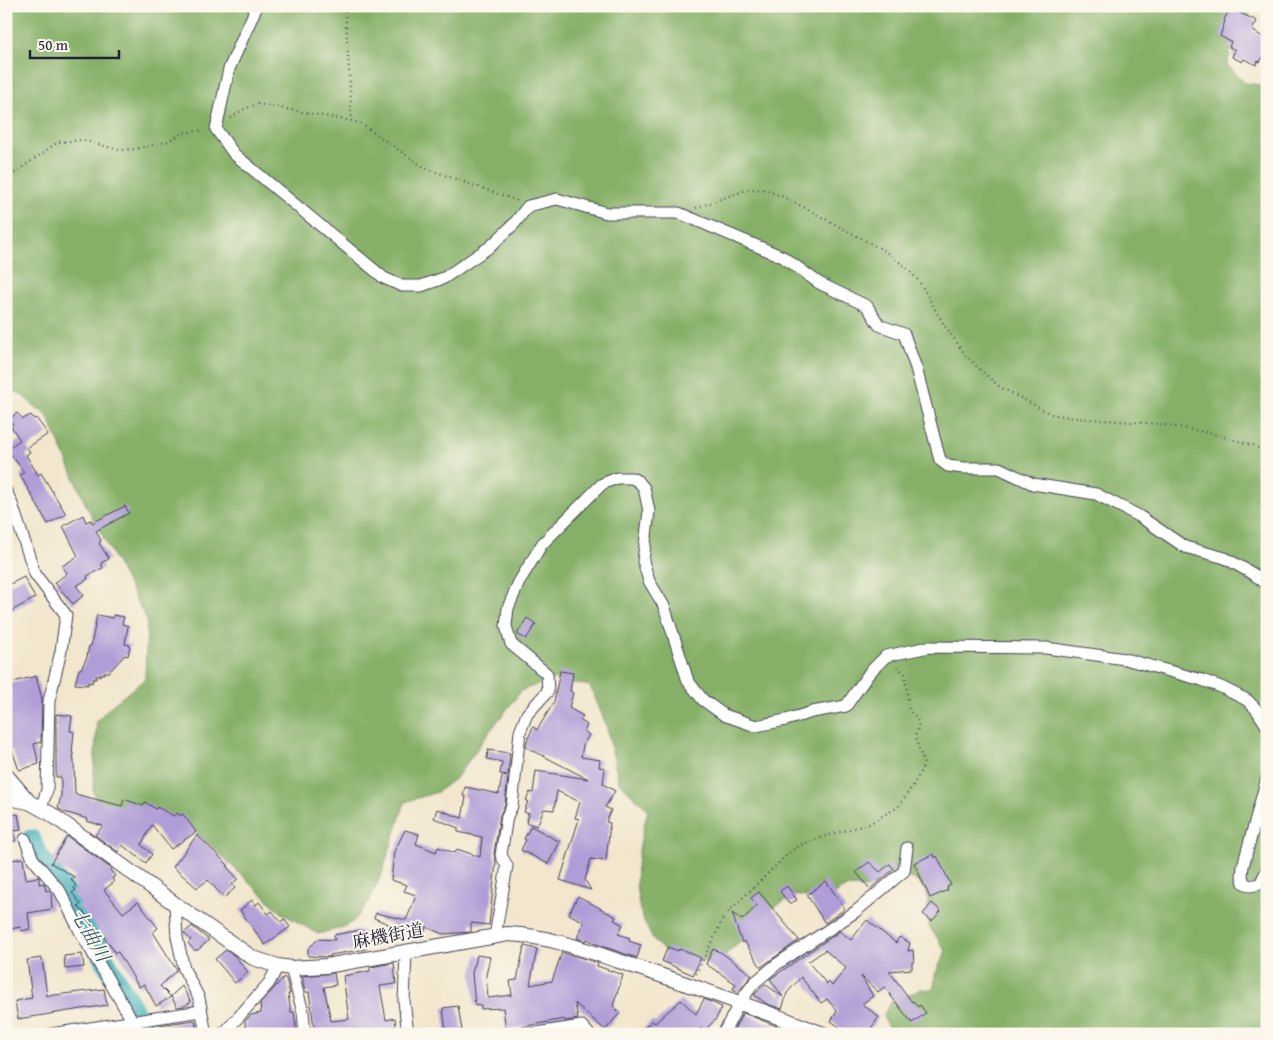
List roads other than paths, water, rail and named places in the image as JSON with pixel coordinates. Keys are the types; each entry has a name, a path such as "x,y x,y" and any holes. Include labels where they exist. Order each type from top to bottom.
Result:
{"street":[{"path":"257,6 229,69 216,129 234,154 384,278 402,286 421,286 444,278 492,246 514,224 528,206 557,199 607,213 679,212 784,257 819,283 867,306 879,326 904,334 919,377 940,460 948,466 999,468 1033,484 1096,494 1139,516 1185,546 1225,558 1267,584"},
{"path":"495,936 507,866 501,855 507,816 512,806 520,732 527,714 548,691 546,674 511,644 506,626 508,608 519,582 542,544 602,484 617,478 632,478 644,488 649,511 643,561 649,581 664,606 688,680 703,700 724,715 738,722 756,726 812,712 846,706 870,672 886,656 929,647 1046,648 1125,659 1169,670 1221,687 1247,700 1256,709 1267,726"},
{"path":"6,491 35,574 66,616 61,651 49,701 47,790 35,805 6,799"},
{"name":"麻機街道","path":"6,775 35,805 253,958 284,967 326,966 508,934 528,935 562,943 690,985 823,1034"},
{"path":"1267,778 1243,866 1242,876 1244,883 1250,886 1260,884 1267,870"},
{"path":"24,839 33,859 60,891 81,933 140,1034"},
{"path":"722,1034 740,1002 754,983 778,964 855,912 904,872 907,848"},
{"path":"175,904 177,937 184,969 198,998 206,1034"},
{"path":"406,953 404,1001 408,1034"},
{"path":"222,1034 284,967 303,1012 306,1034"},
{"path":"51,1034 104,1030 132,1022 201,1012"},
{"path":"530,1034 582,1026 589,1034"}],"waterway":[{"name":"七曲川","path":"31,840 37,854 67,894 147,1034"}]}
